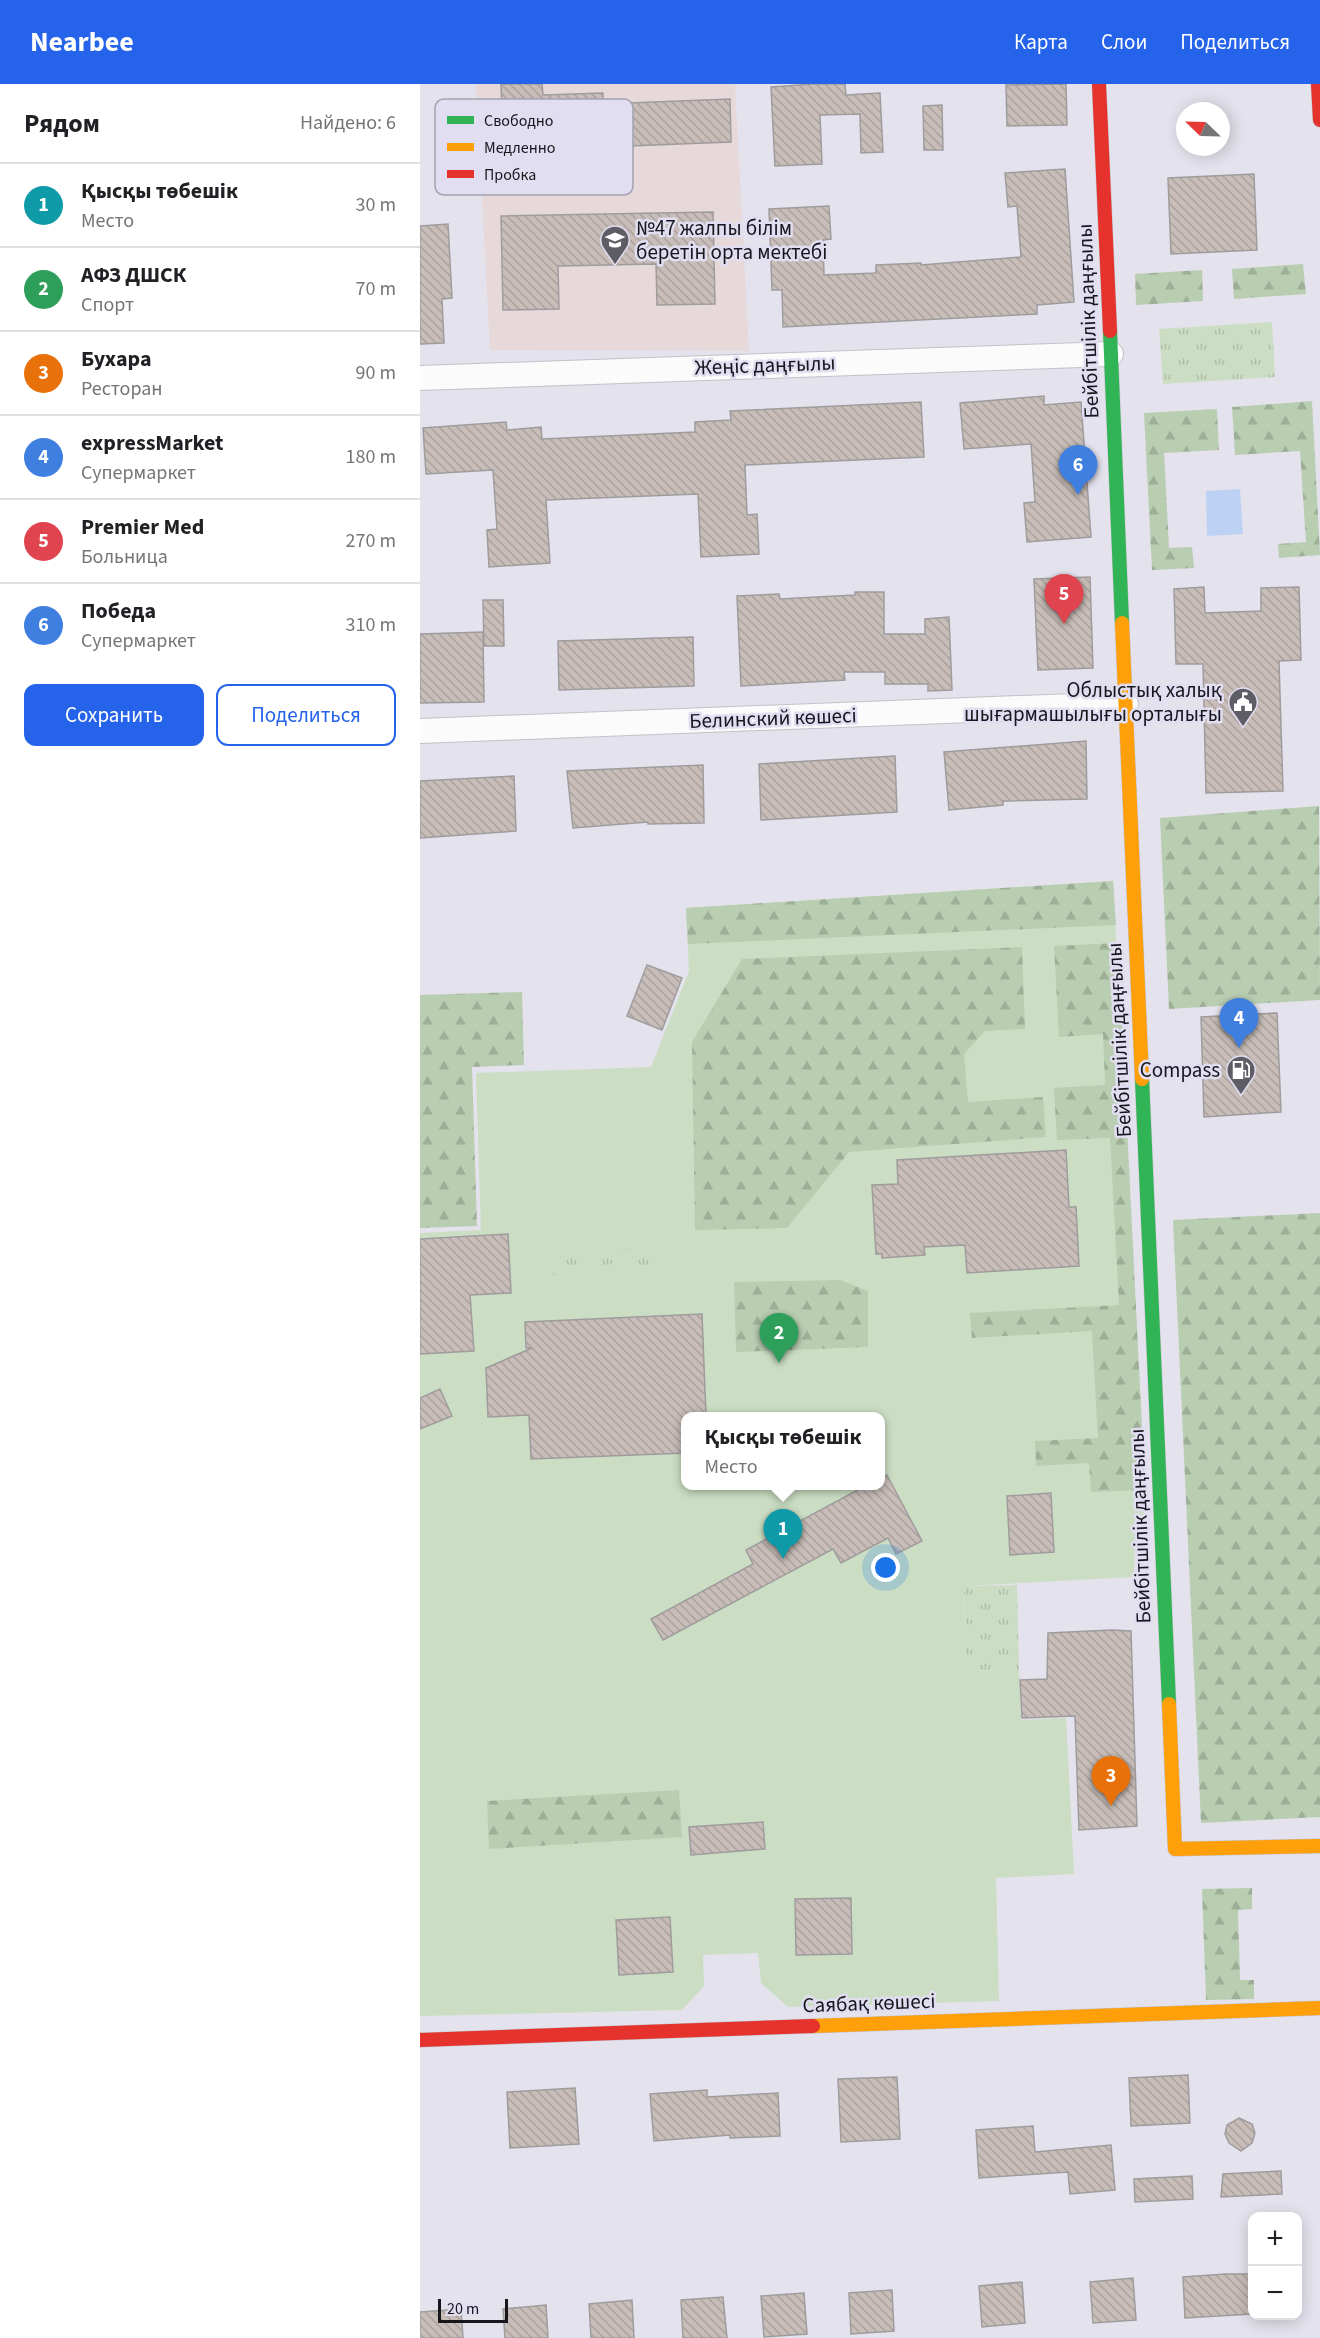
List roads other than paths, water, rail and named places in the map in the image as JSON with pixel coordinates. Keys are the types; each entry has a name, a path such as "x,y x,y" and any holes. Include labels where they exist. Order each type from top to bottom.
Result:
{"main road":[{"name":"Бейбітшілік даңғылы","path":"1099,84 1175,1849 1320,1846"},
{"path":"1318,84 1320,120"},
{"name":"Саябақ көшесі","path":"420,2040 1320,2008"}],"street":[{"name":"Жеңіс даңғылы","path":"420,378 1111,354"},
{"name":"Белинский көшесі","path":"420,731 1126,704"}],"water":[{"path":"1240,489 1243,534 1207,536 1206,491"}],"place":[{"name":"№47 жалпы білім беретін орта мектебі","path":"615,266"},
{"name":"Победа","path":"1078,495"},
{"name":"Premier Med","path":"1064,624"},
{"name":"Облыстық халық шығармашылығы орталығы","path":"1243,728"},
{"name":"expressMarket","path":"1239,1048"},
{"name":"Compass","path":"1241,1096"},
{"name":"АФЗ ДШСК","path":"779,1363"},
{"name":"Қысқы төбешік","path":"783,1559"},
{"name":"Бухара","path":"1111,1806"}]}
